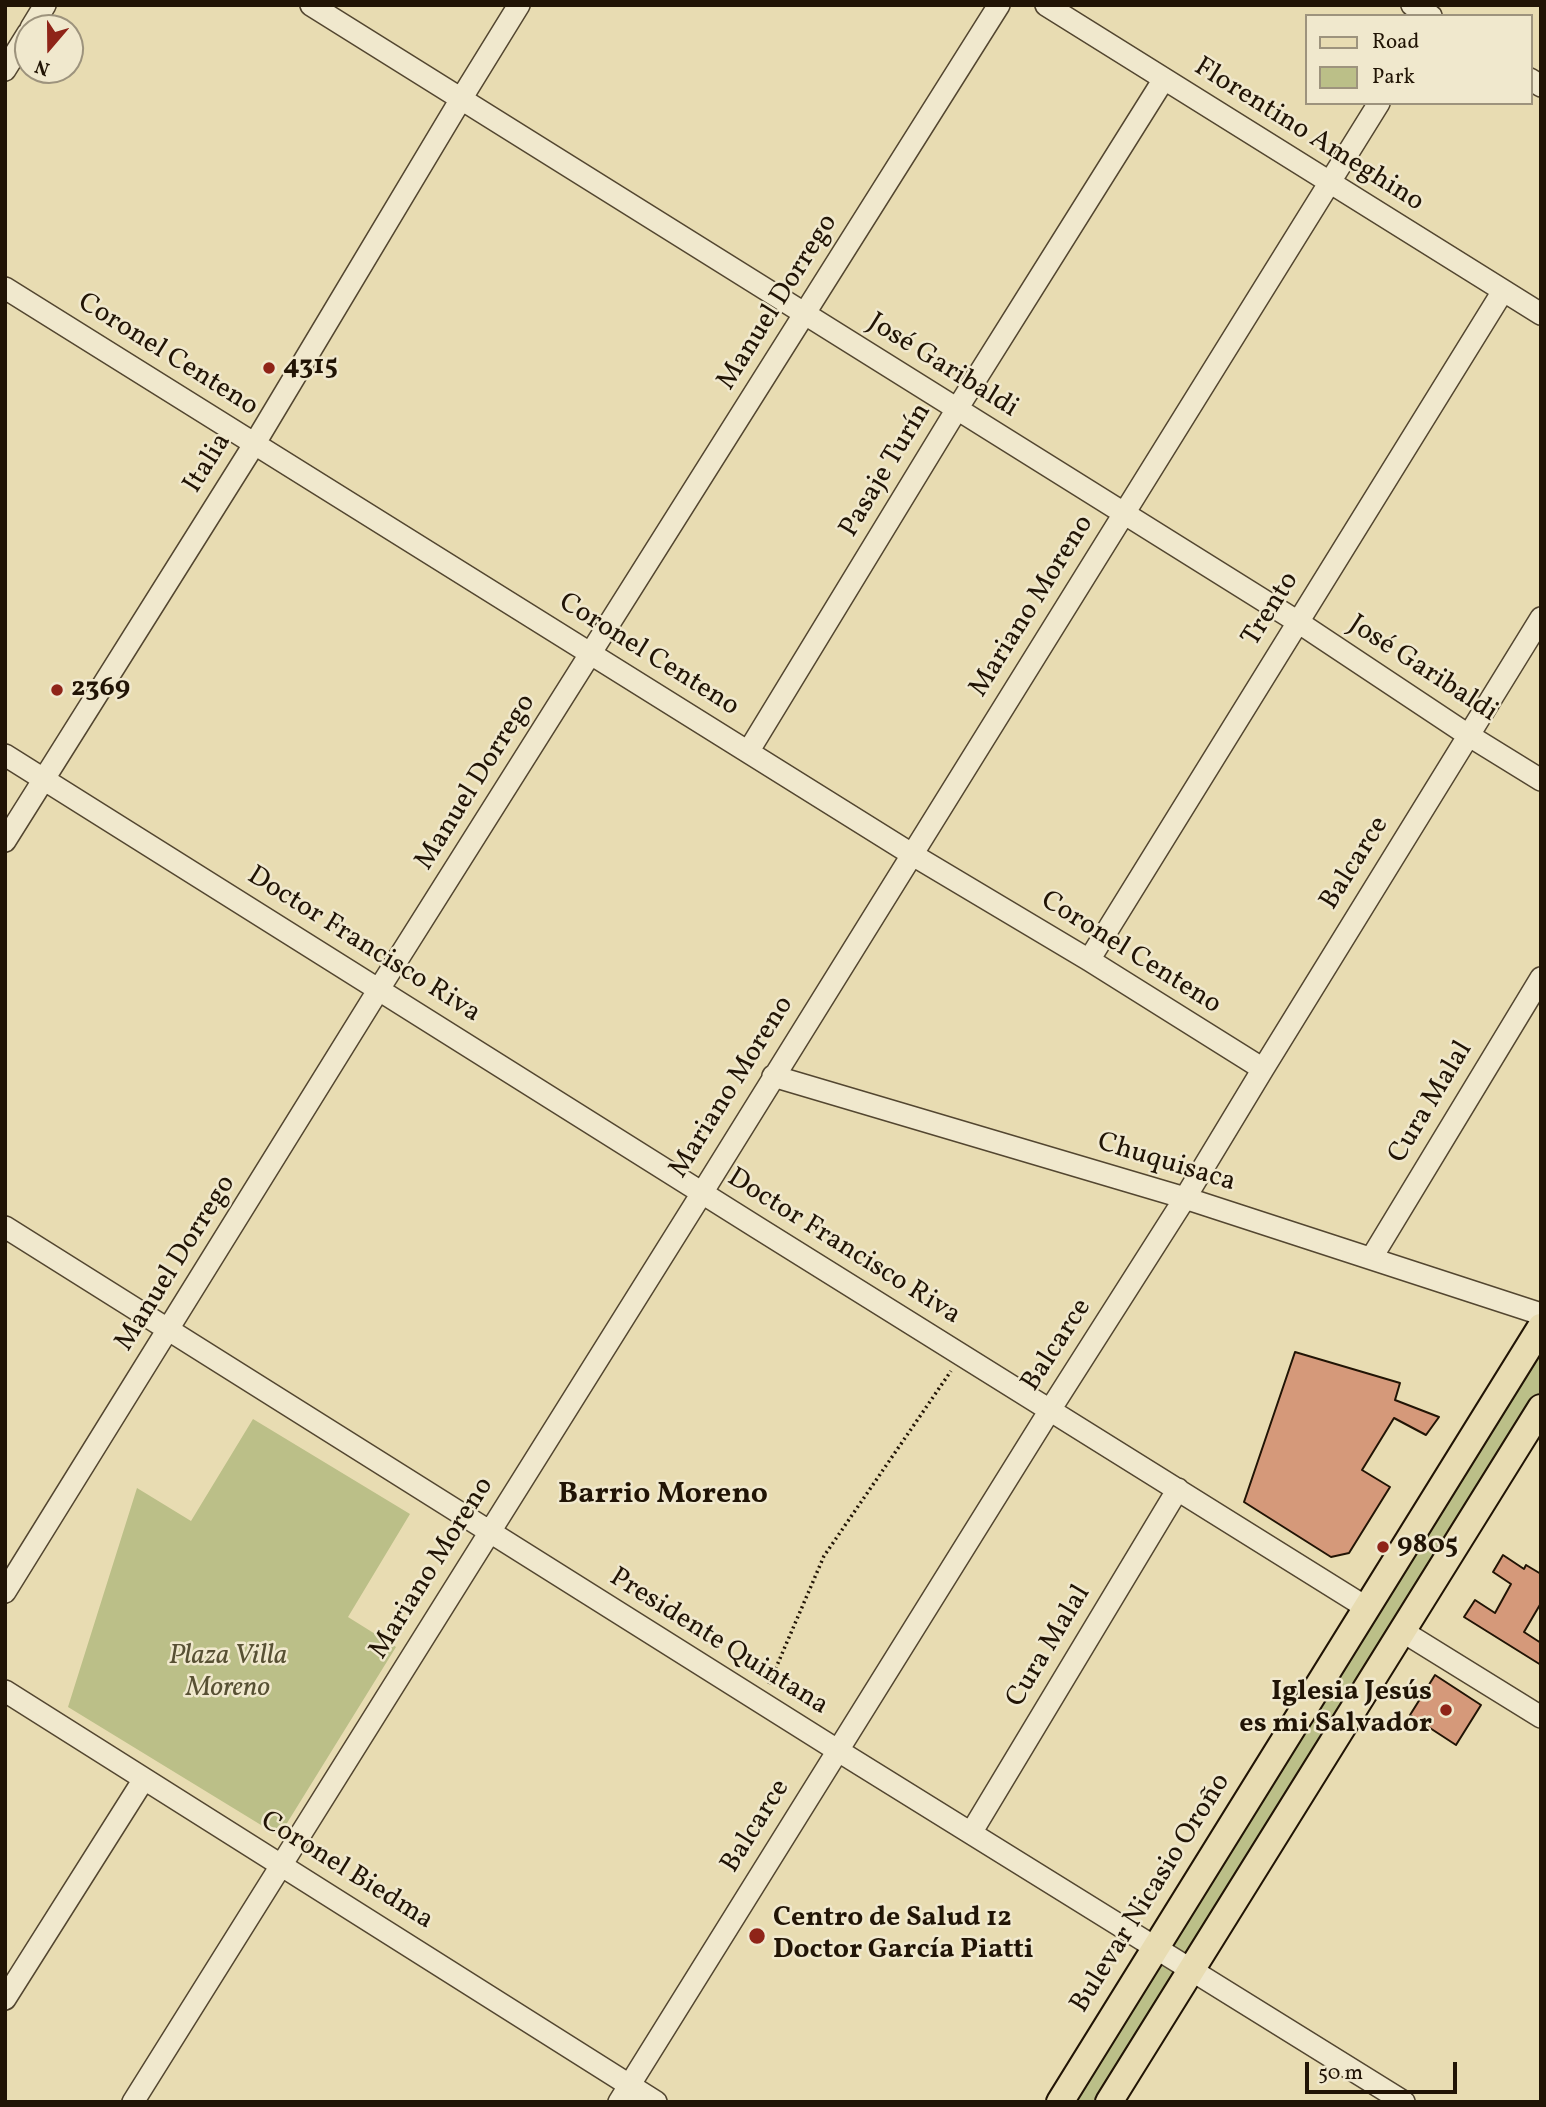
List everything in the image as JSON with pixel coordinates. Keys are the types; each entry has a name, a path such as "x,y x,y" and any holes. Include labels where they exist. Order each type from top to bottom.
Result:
{"main road":[{"name":"Bulevar Nicasio Oroño","path":"1060,2102 1541,1327"},
{"path":"1109,2102 1541,1408"}],"street":[{"name":"José Garibaldi","path":"311,5 1298,622 1541,780"},
{"name":"Italia","path":"5,841 255,443 519,5"},
{"name":"Manuel Dorrego","path":"5,1592 379,989 999,5"},
{"name":"Florentino Ameghino","path":"1046,5 1541,314"},
{"path":"1412,5 1429,14"},
{"name":"Pasaje Turín","path":"748,752 957,409 1164,79"},
{"name":"Mariano Moreno","path":"133,2102 913,855 1378,105"},
{"name":"Coronel Centeno","path":"5,288 913,855 1089,960 1262,1069"},
{"name":"Trento","path":"1089,960 1503,291"},
{"name":"Balcarce","path":"624,2093 1185,1198 1541,618"},
{"name":"Doctor Francisco Riva","path":"5,755 1367,1608"},
{"name":"Cura Malal","path":"1372,1257 1541,978"},
{"name":"Chuquisaca","path":"773,1076 1185,1198 1541,1314"},
{"name":"Presidente Quintana","path":"5,1227 837,1750 1404,2102"},
{"name":"Cura Malal","path":"971,1833 1178,1489"},
{"path":"1402,1631 1541,1717"},
{"name":"Coronel Biedma","path":"5,1692 281,1864 624,2093 656,2102"},
{"path":"5,1999 144,1779"}],"path":[{"path":"761,1702 824,1556 962,1355"}],"green space":[{"path":"1541,1327 1541,1408 1109,2102 1060,2102"},
{"name":"Plaza Villa Moreno","path":"253,1419 410,1514 348,1617 396,1647 279,1836 68,1707 137,1488 191,1521"}],"building":[{"path":"1295,1352 1400,1383 1395,1400 1439,1417 1426,1435 1394,1418 1362,1470 1390,1487 1349,1553 1331,1557 1244,1502"},
{"path":"1503,1555 1524,1569 1526,1565 1541,1574 1541,1603 1524,1632 1541,1643 1541,1665 1464,1617 1475,1600 1495,1613 1511,1584 1493,1572"},
{"name":"Iglesia Jesús es mi Salvador","path":"1435,1675 1481,1705 1456,1745 1410,1715"}],"place":[{"name":"4315","path":"269,368"},
{"name":"2369","path":"57,690"},
{"name":"9805","path":"1383,1547"},
{"name":"Iglesia Jesús es mi Salvador","path":"1446,1710"},
{"name":"Centro de Salud 12 Doctor García Piatti","path":"757,1936"}],"district":[{"name":"Barrio Moreno","path":"663,1496"}]}
